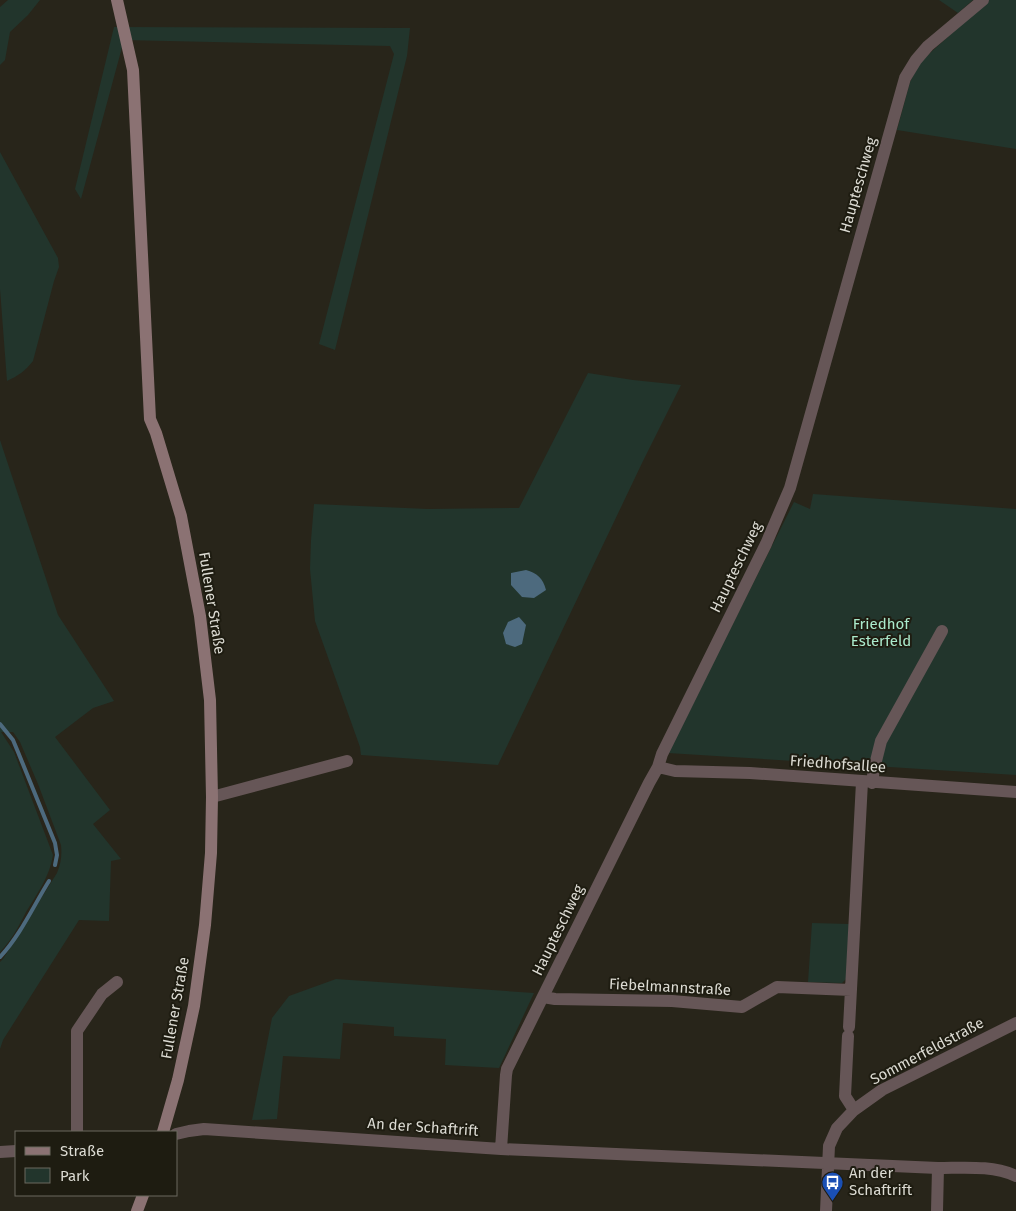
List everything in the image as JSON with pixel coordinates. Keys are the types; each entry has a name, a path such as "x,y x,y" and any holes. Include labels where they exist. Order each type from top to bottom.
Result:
{"main road":[{"name":"Fullener Straße","path":"116,0 133,70 150,419 181,516 200,616 210,700 211,853 205,925 194,1006 178,1080 163,1131"},
{"path":"137,1211 143,1196"}],"street":[{"name":"Haupteschweg","path":"501,1149 507,1069 658,767 666,745 766,544 790,488 905,78 916,60 928,46 983,0"},
{"path":"851,990 867,782 874,769 882,741 942,631"},
{"path":"212,797 347,761"},
{"name":"Friedhofsallee","path":"658,767 675,771 750,773 1016,792"},
{"path":"77,1131 77,1031 102,994 118,982"},
{"name":"Fiebelmannstraße","path":"542,997 554,999 672,1001 742,1007 777,987 851,990"},
{"name":"Sommerfeldstraße","path":"851,990 844,1096 854,1110"},
{"name":"Sommerfeldstraße","path":"826,1211 829,1146 837,1128 854,1110 882,1090 1016,1023"},
{"name":"An der Schaftrift","path":"178,1134 204,1129 501,1149 938,1168 987,1168 1016,1176"},
{"path":"0,1152 15,1151"},
{"path":"937,1211 938,1168"}],"green space":[{"path":"8,0 40,0 28,15 10,32 5,60 0,65 0,7"},
{"path":"939,0 973,0 958,13"},
{"path":"989,0 1016,0 1016,149 897,130 910,82 920,62"},
{"path":"114,27 410,28 407,56 335,350 319,344 394,54 390,46 124,40 81,199 75,189"},
{"path":"0,152 58,258 59,267 33,361 21,373 7,381 0,289"},
{"path":"588,373 681,385 498,765 361,755 360,747 315,621 310,569 314,504 428,509 519,508"},
{"path":"0,440 58,615 114,701 93,708 55,737 110,810 93,824 121,859 111,861 109,921 79,920 3,1040 0,1049 0,962 57,873 60,863 61,845 20,742 13,732 1,732 14,752 53,855 42,885 8,943 0,952"},
{"name":"Friedhof Esterfeld","path":"813,494 1016,509 1016,775 668,753 794,502 810,509"},
{"path":"812,923 849,924 846,979 842,983 808,982"},
{"path":"336,979 534,993 499,1068 445,1065 446,1039 394,1036 394,1027 343,1023 340,1059 283,1056 277,1119 252,1120 272,1018 289,996"}],"water":[{"path":"526,570 539,577 546,590 534,598 522,597 511,585 511,573"},
{"path":"519,617 526,625 522,644 515,647 506,644 503,633 508,622"}],"waterway":[{"path":"0,724 13,740 55,843 57,855 55,865"},
{"path":"0,957 20,930 49,881"}],"place":[{"name":"An der Schaftrift","path":"833,1201"}]}
